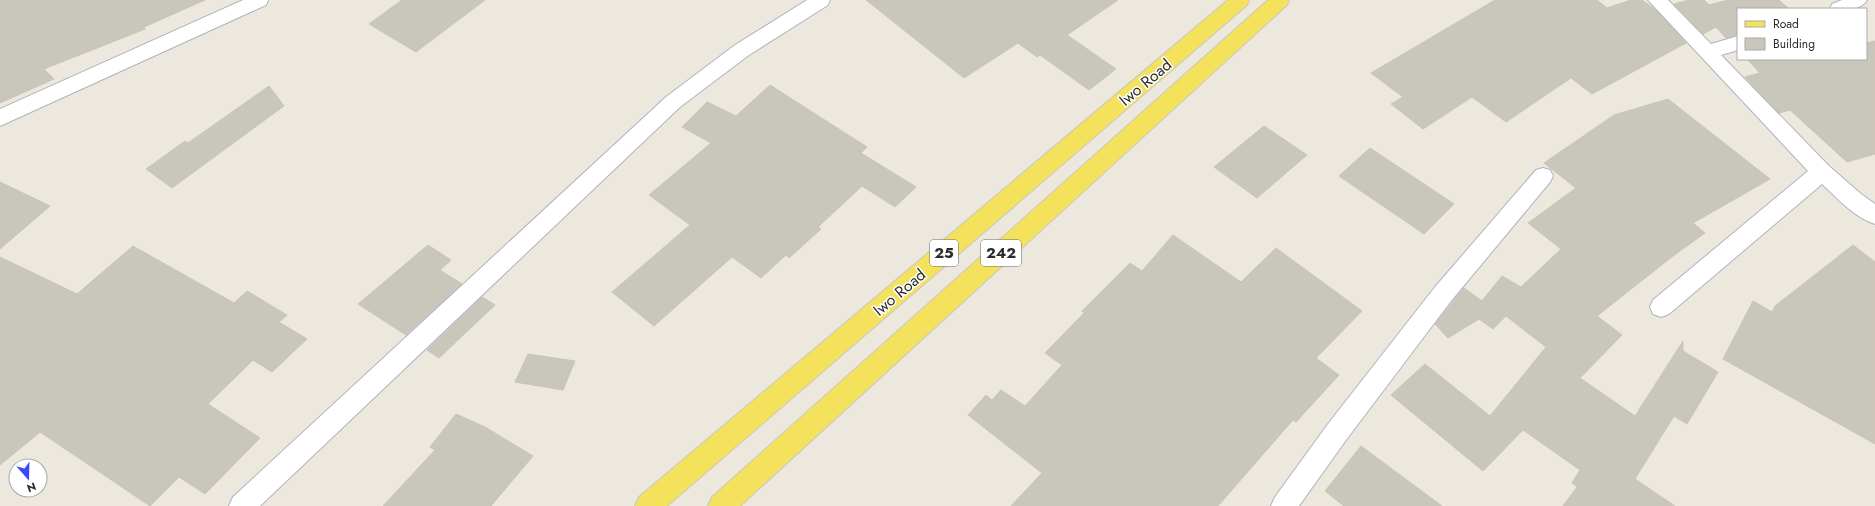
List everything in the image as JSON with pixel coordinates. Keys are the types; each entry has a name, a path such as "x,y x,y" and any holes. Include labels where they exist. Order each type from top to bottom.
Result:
{"main road":[{"name":"Iwo Road","path":"721,506 1280,0"},
{"name":"Iwo Road","path":"648,506 1234,6"},
{"path":"1234,6 1256,23"}],"street":[{"path":"0,118 259,0"},
{"path":"242,506 673,102 742,50 821,0"},
{"path":"1657,0 1822,172 1853,200 1875,215"},
{"path":"1841,8 1858,0"},
{"path":"1707,52 1737,43"},
{"path":"1660,307 1822,172"},
{"path":"1284,506 1443,294 1543,176"}],"building":[{"path":"0,0 205,0 144,27 145,29 44,69 54,79 0,103"},
{"path":"402,0 485,0 416,52 369,24"},
{"path":"866,0 1118,0 1067,35 1116,69 1089,90 1040,55 1037,57 1018,43 964,78"},
{"path":"1495,0 1597,0 1607,8 1631,0 1642,0 1656,10 1686,43 1592,94 1571,78 1506,122 1472,97 1423,129 1391,104 1403,97 1371,73"},
{"path":"1689,0 1704,0 1709,5 1728,0 1779,0 1788,8 1737,8 1737,35 1726,38 1716,27 1703,34 1674,4"},
{"path":"1875,41 1875,154 1847,162 1790,110 1779,113 1745,77 1760,73 1748,60 1867,60 1867,43"},
{"path":"770,85 867,147 861,153 916,187 895,207 862,186 818,227 821,229 789,258 786,255 761,278 732,257 654,326 612,292 690,225 649,195 711,143 682,127 707,102 736,116"},
{"path":"269,86 284,106 172,188 146,169 185,141 188,143"},
{"path":"1668,99 1770,179 1693,223 1705,233 1673,256 1597,316 1622,335 1580,378 1635,416 1683,341 1683,351 1718,372 1687,424 1674,416 1635,479 1675,506 1563,506 1577,487 1572,483 1580,470 1523,430 1483,471 1391,395 1425,364 1490,416 1546,347 1506,316 1493,329 1479,319 1448,338 1435,324 1464,288 1482,301 1502,276 1521,287 1561,249 1528,223 1576,188 1544,163 1614,115"},
{"path":"1264,126 1307,155 1257,198 1214,167"},
{"path":"1370,148 1454,204 1424,234 1339,176"},
{"path":"0,182 50,206 0,249"},
{"path":"1173,235 1241,282 1276,248 1362,311 1316,358 1339,375 1296,422 1293,420 1218,506 1011,506 1042,473 968,415 986,395 992,400 1001,390 1025,406 1062,365 1045,353 1084,313 1082,311 1130,263 1142,271"},
{"path":"428,245 451,260 440,270 462,284 406,335 358,304"},
{"path":"1853,245 1875,262 1875,444 1723,359 1753,301 1772,312 1775,306"},
{"path":"133,246 234,303 247,291 287,315 279,322 307,339 272,372 253,360 208,404 260,438 205,494 179,477 150,506 40,432 0,465 0,257 77,294"},
{"path":"482,297 495,305 439,358 427,350"},
{"path":"528,354 575,361 563,390 515,382"},
{"path":"456,414 485,427 533,456 491,506 383,506 435,450 430,447"},
{"path":"1361,446 1442,506 1344,506 1325,491"}]}
